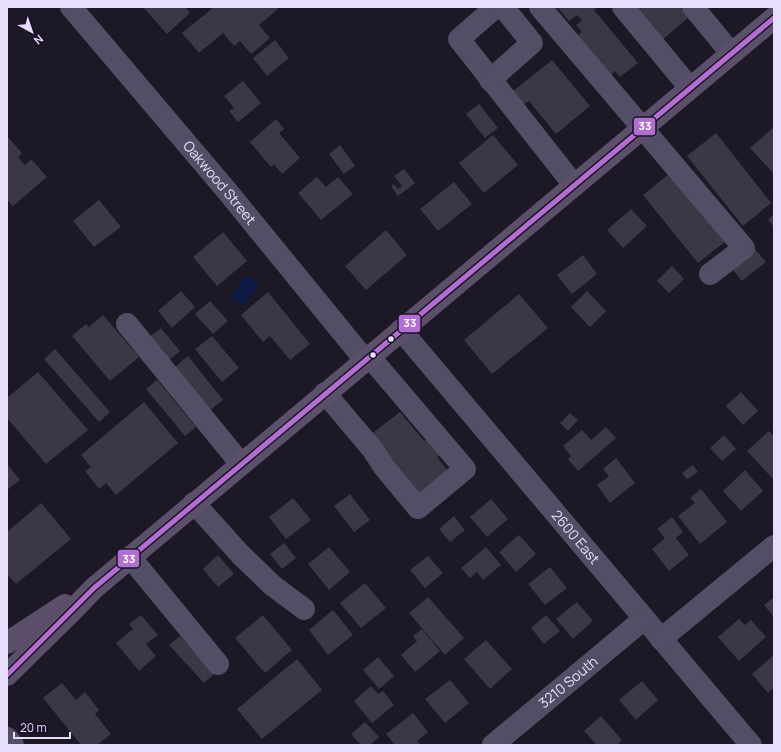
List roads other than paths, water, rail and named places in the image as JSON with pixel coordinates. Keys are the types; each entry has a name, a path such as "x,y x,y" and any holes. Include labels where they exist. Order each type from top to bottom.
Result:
{"main road":[{"path":"7,675 94,588 130,557 774,18"},
{"path":"7,643 58,609 94,588"}],"street":[{"name":"Oakwood Street","path":"71,7 367,358 465,469 418,508 384,467 373,450 325,393"},
{"path":"496,7 459,40 574,185"},
{"path":"490,80 532,43 503,7"},
{"path":"540,7 744,248 710,274"},
{"path":"622,7 690,88"},
{"path":"693,7 731,53"},
{"path":"127,324 241,464"},
{"name":"2600 East","path":"400,330 750,745"},
{"path":"194,503 245,559 272,585 304,609"},
{"path":"661,639 774,546"},
{"path":"130,557 218,664"},
{"name":"3210 South","path":"493,745 644,619"},
{"path":"7,738 13,745"}],"water":[{"path":"246,275 260,284 244,306 231,297"}]}
